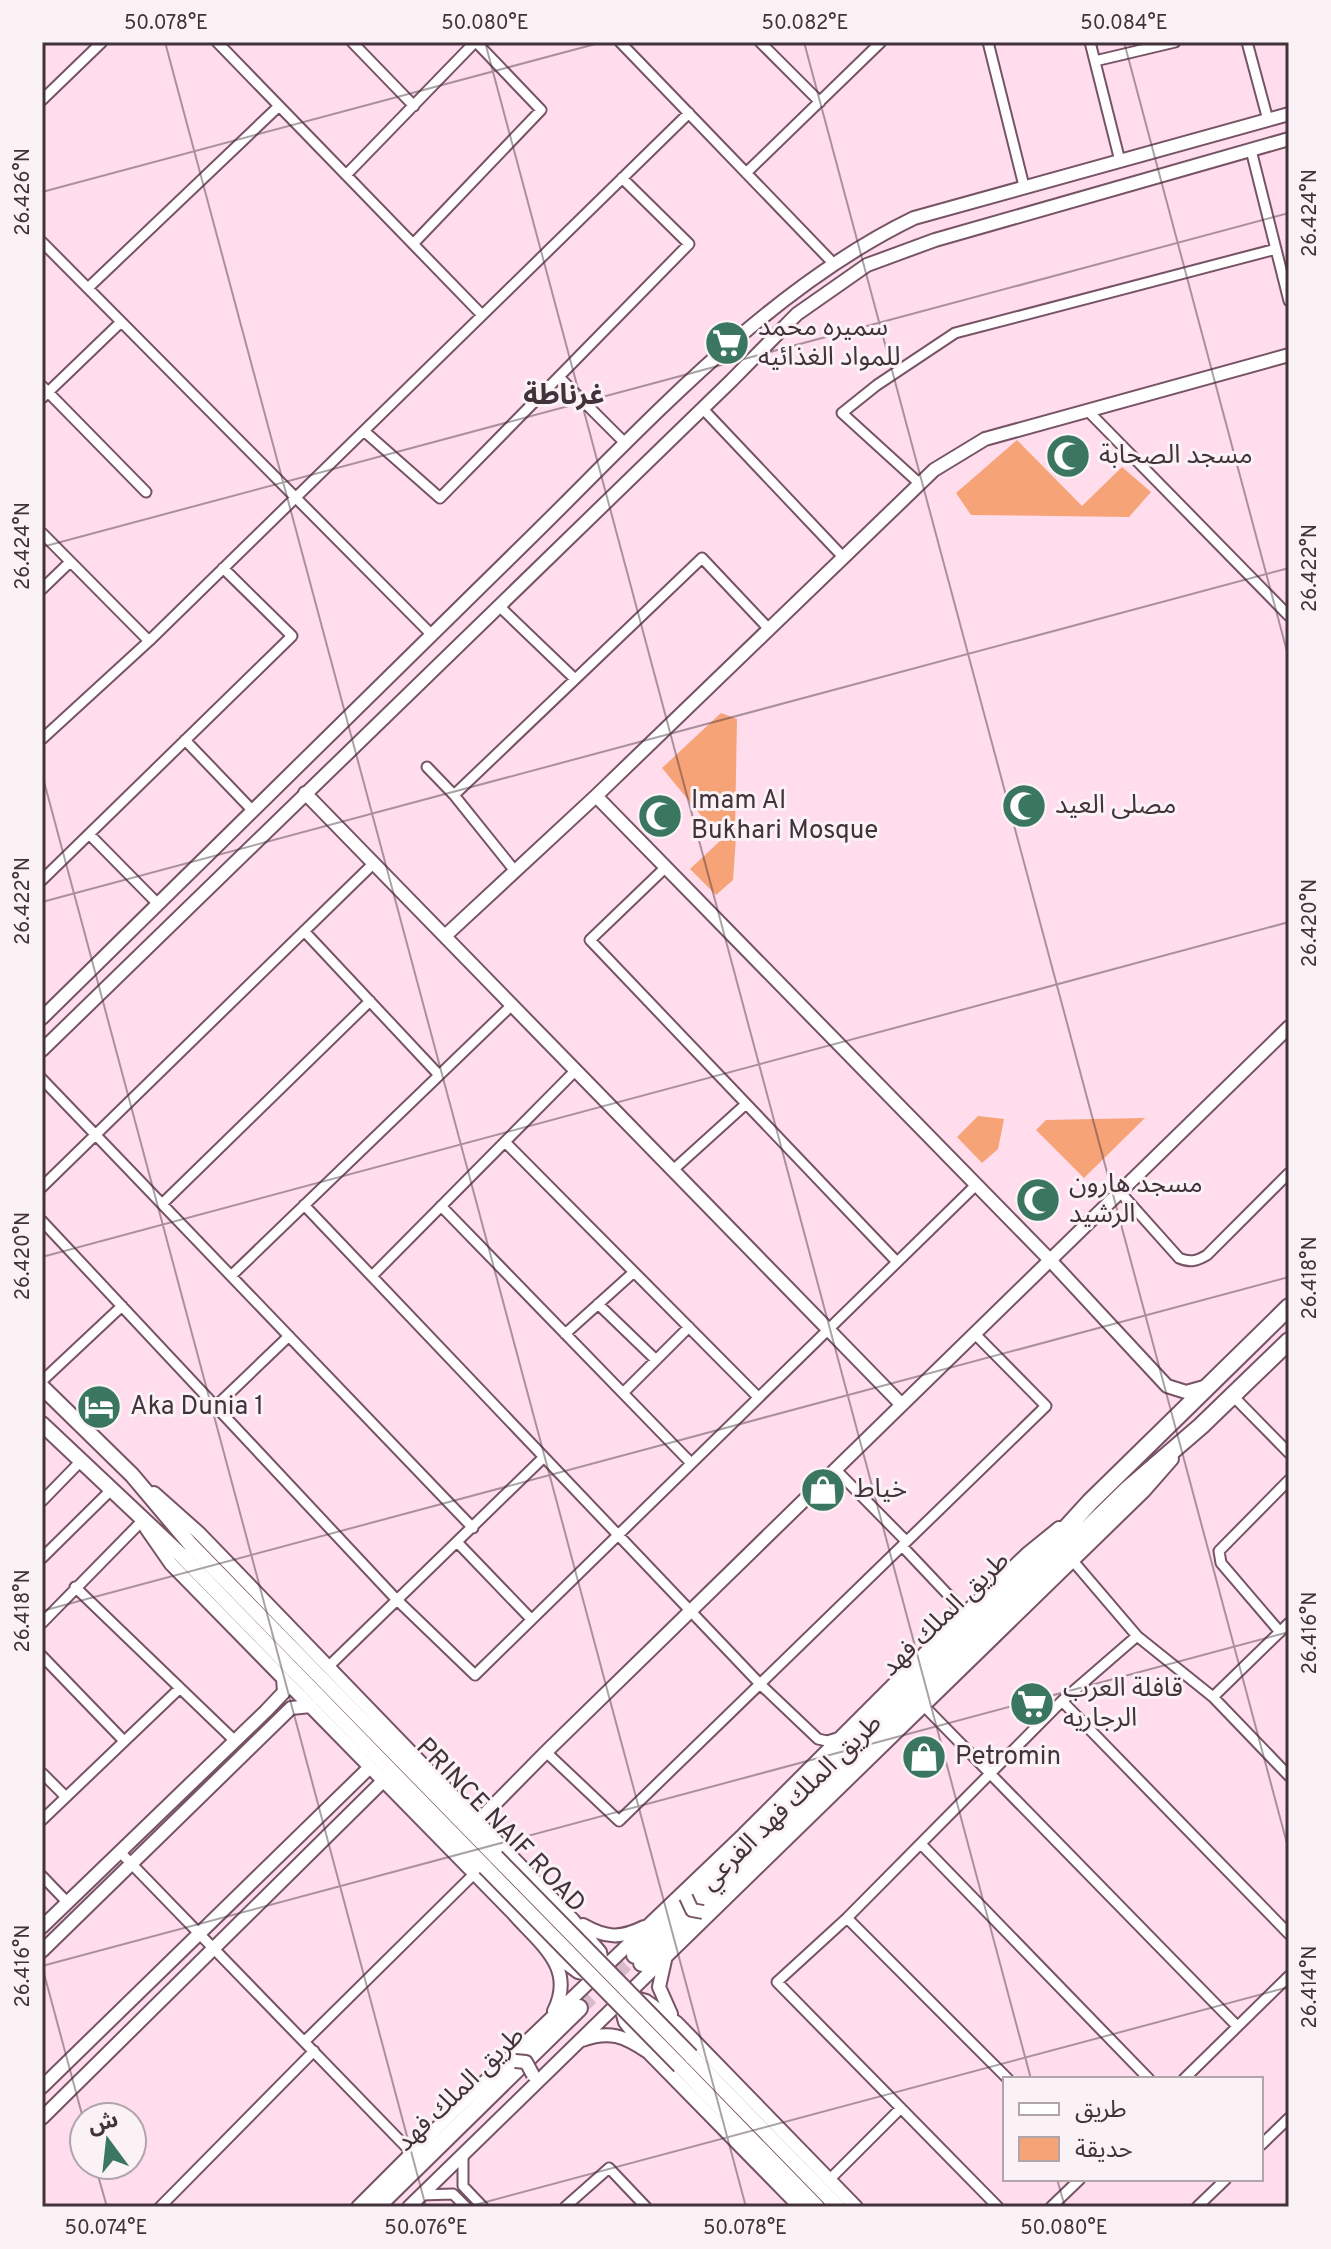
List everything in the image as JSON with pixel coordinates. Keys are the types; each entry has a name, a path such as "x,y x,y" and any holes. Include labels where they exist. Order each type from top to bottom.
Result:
{"highway":[{"name":"طريق الملك فهد","path":"635,1962 1037,1560 1090,1502 1289,1307"},
{"name":"طريق الملك فهد","path":"635,1962 1128,1489 1201,1426 1289,1341"},
{"name":"طريق الملك فهد","path":"376,2207 585,2009"},
{"name":"طريق الملك فهد","path":"390,2207 585,2009"}],"main road":[{"name":"PRINCE NAIF ROAD","path":"42,1384 132,1475 191,1545 485,1866"},
{"name":"PRINCE NAIF ROAD","path":"42,1424 180,1554 485,1866 838,2207"},
{"name":"PRINCE NAIF ROAD","path":"685,2061 817,2207"}],"street":[{"path":"42,100 102,42"},
{"path":"217,42 482,315"},
{"path":"352,42 414,106"},
{"path":"346,175 476,42 541,110 413,244"},
{"path":"620,42 833,263"},
{"path":"760,42 820,102"},
{"path":"746,173 881,42"},
{"path":"988,42 1024,186"},
{"path":"1090,42 1120,161"},
{"path":"1095,61 1171,42"},
{"path":"1247,42 1268,120"},
{"path":"88,288 279,106"},
{"path":"42,739 149,641 689,113"},
{"path":"42,1018 626,444 719,356 807,281 869,240 914,218 1289,114"},
{"path":"42,1050 703,409 797,314 867,265 935,240 1289,139"},
{"path":"1251,150 1289,301"},
{"path":"364,431 440,498 689,244 622,178"},
{"path":"42,242 432,635"},
{"path":"920,484 842,413 877,385 955,333 1276,249"},
{"path":"121,322 44,392 146,492"},
{"path":"445,936 596,796 934,470 985,439 1289,355"},
{"path":"559,377 626,444"},
{"path":"703,409 844,558"},
{"path":"1088,411 1289,616"},
{"path":"42,533 149,641"},
{"path":"454,795 702,558 769,629"},
{"path":"42,589 70,562"},
{"path":"42,880 292,636 223,568"},
{"path":"499,606 575,679"},
{"path":"185,740 253,811"},
{"path":"427,767 454,795 515,871"},
{"path":"305,793 901,1404"},
{"path":"596,796 1049,1259 1167,1386 1186,1392 1210,1385"},
{"path":"89,834 158,904"},
{"path":"42,1187 374,863"},
{"path":"666,867 590,940 897,1262"},
{"path":"304,931 439,1075"},
{"path":"162,1204 370,1001"},
{"path":"231,1276 512,1005"},
{"path":"477,1822 1289,1027"},
{"path":"372,1276 576,1070"},
{"path":"42,1079 473,1528"},
{"path":"673,1170 746,1104"},
{"path":"505,1142 758,1397"},
{"path":"1120,1192 1179,1258 1197,1261 1207,1255 1289,1173"},
{"path":"42,1221 396,1599 475,1675 976,1185"},
{"path":"304,1205 760,1684 818,1739 827,1741 837,1738"},
{"path":"441,1206 690,1462"},
{"path":"565,1334 634,1272"},
{"path":"598,1304 656,1360"},
{"path":"42,1384 122,1306"},
{"path":"623,1393 689,1327"},
{"path":"546,1752 619,1821 1046,1406 974,1333"},
{"path":"216,1406 289,1336"},
{"path":"1233,1396 1289,1453"},
{"name":"طريق الملك فهد الفرعي","path":"409,2207 531,2082 572,2046 585,2009 605,1976 635,1962 667,1957 1144,1491 1201,1426"},
{"path":"328,1667 544,1457"},
{"path":"42,1501 80,1462"},
{"path":"835,1469 953,1600 958,1610 956,1622"},
{"name":"PRINCE NAIF ROAD","path":"132,1475 199,1533 573,1920 600,1952 605,1976 618,1996"},
{"path":"1280,1632 1221,1563 1219,1551 1289,1480"},
{"path":"42,1558 112,1489"},
{"name":"طريق الملك فهد الفرعي","path":"618,1996 635,1962 648,1924 743,1835 837,1738 1027,1554 1090,1502"},
{"path":"42,1623 142,1521"},
{"name":"PRINCE NAIF ROAD","path":"142,1521 171,1564 383,1781 485,1866 503,1904 540,1943"},
{"path":"457,1542 531,1619"},
{"path":"1073,1561 1137,1636 1213,1697 1289,1776"},
{"path":"75,1587 235,1741"},
{"path":"1213,1697 1289,1623"},
{"path":"998,2207 777,1982 847,1918 1062,1701 1137,1636"},
{"path":"42,1656 124,1741"},
{"path":"42,1927 284,1692 283,1678"},
{"path":"42,1820 180,1688"},
{"path":"1062,1701 1289,1934"},
{"path":"42,1951 291,1708 311,1706"},
{"path":"924,1706 1237,2026"},
{"path":"42,2087 370,1767"},
{"path":"42,1773 66,1797"},
{"path":"42,2118 383,1781"},
{"path":"336,1800 350,1813"},
{"path":"921,1844 1147,2077"},
{"path":"120,1852 412,2153"},
{"path":"305,2041 485,1866"},
{"path":"42,1876 67,1902"},
{"path":"503,1904 518,1904 530,1896 530,1876"},
{"path":"690,1883 686,1897 692,1910 703,1912 718,1906"},
{"path":"847,1918 1006,2077"},
{"path":"573,1920 600,1935 616,1937 648,1924"},
{"path":"540,1943 571,1968 630,1982 635,1962"},
{"path":"540,1943 558,1965 563,1982 551,2017"},
{"path":"667,1957 659,1987 665,2005 677,2023"},
{"path":"1186,2077 1289,1976"},
{"path":"618,1996 607,2006 585,2009 586,1990 646,2001 677,2023 856,2207"},
{"path":"618,1996 625,2022 648,2052"},
{"name":"طريق الملك فهد الفرعي","path":"358,2207 509,2062 551,2017 585,2009"},
{"path":"659,2062 655,2044 662,2034 675,2031 690,2036"},
{"path":"572,2046 592,2037 610,2034 628,2039 648,2052 800,2207"},
{"path":"160,2207 314,2051"},
{"path":"509,2062 526,2062 531,2082"},
{"path":"829,2180 901,2108"},
{"path":"1263,2143 1289,2118"},
{"path":"463,2155 463,2186 483,2207"},
{"path":"565,2207 609,2168 646,2207"},
{"path":"1051,2207 1078,2181"},
{"path":"1197,2207 1224,2181"},
{"path":"421,2195 453,2194 466,2207"}],"green space":[{"path":"1017,440 1082,506 1122,467 1151,492 1129,517 971,515 956,493"},
{"path":"721,713 737,719 735,830 718,836 662,768"},
{"path":"736,837 733,880 716,895 690,869 720,841"},
{"path":"978,1116 1004,1119 998,1149 982,1163 957,1137"},
{"path":"1145,1118 1084,1178 1036,1130 1046,1120"}],"tunnel":[{"path":"579,2008 635,1955"}],"place":[{"name":"سميره محمد للمواد الغذائيه","path":"727,343"},
{"name":"مسجد الصحابة","path":"1068,456"},
{"name":"مصلى العيد","path":"1024,806"},
{"name":"Imam Al Bukhari Mosque","path":"660,816"},
{"name":"مسجد هارون الرشيد","path":"1038,1200"},
{"name":"Aka Dunia 1","path":"99,1407"},
{"name":"خياط","path":"823,1490"},
{"name":"قافلة العرب الرجاريه","path":"1032,1704"},
{"name":"Petromin","path":"924,1757"}],"district":[{"name":"غرناطة","path":"564,397"}]}
